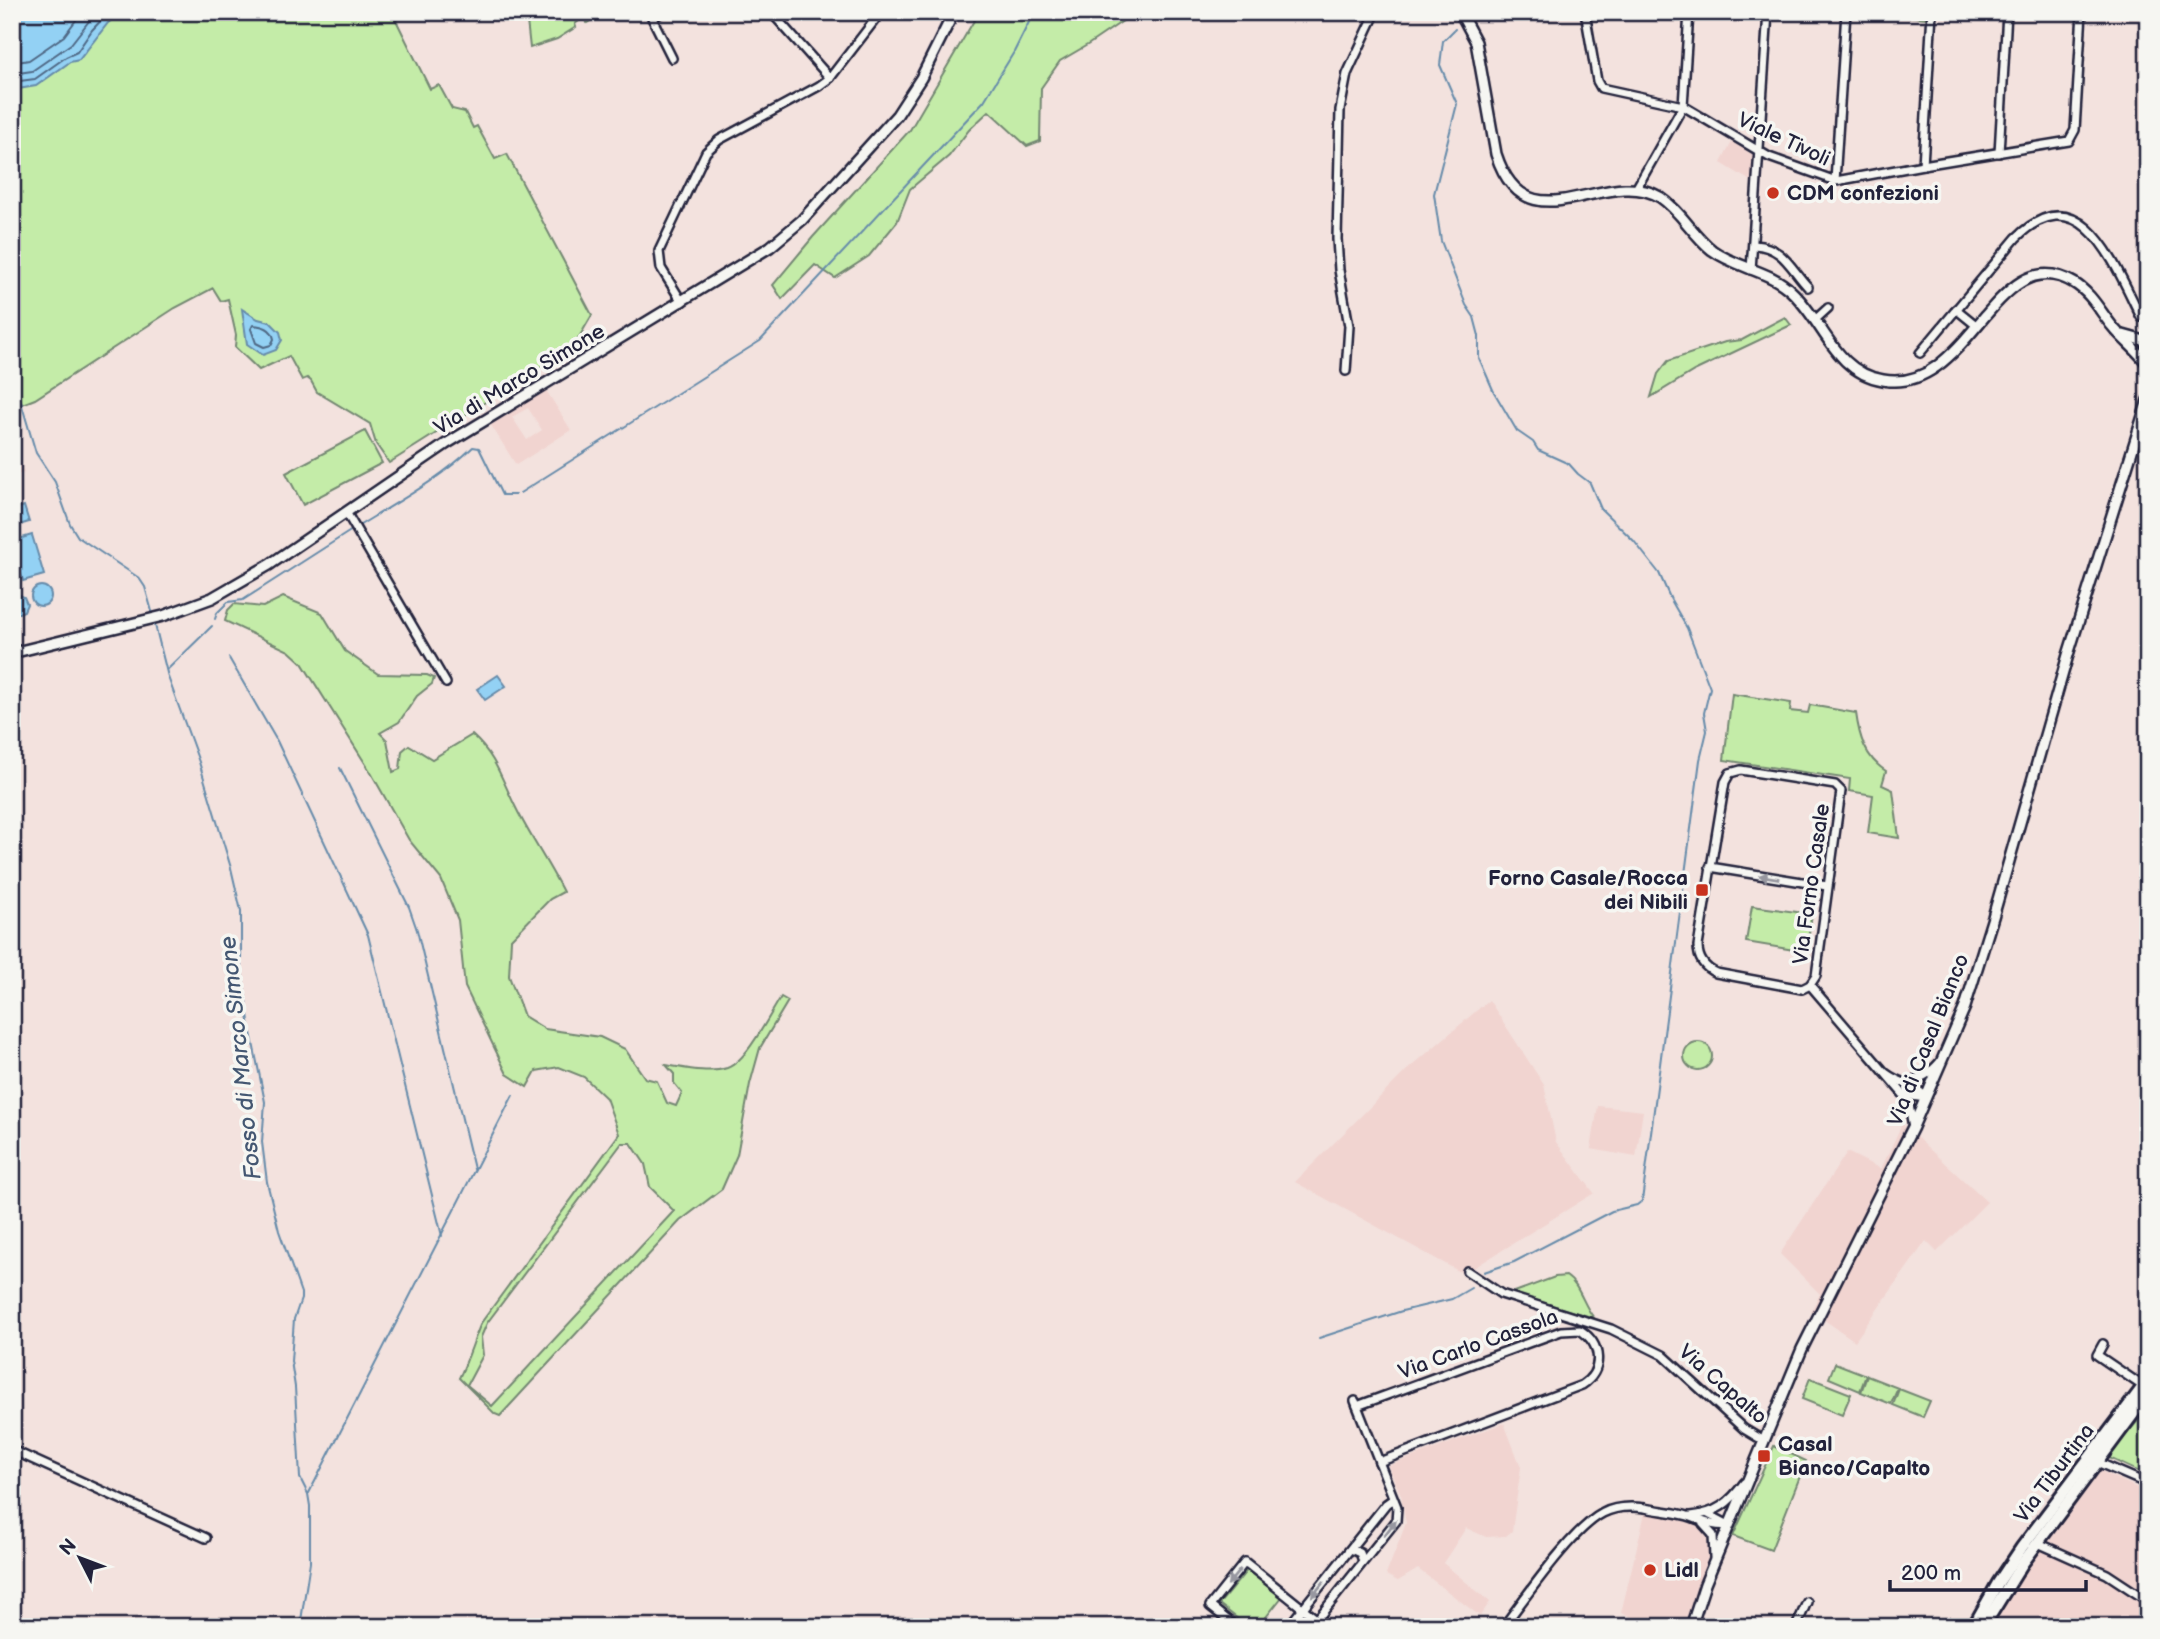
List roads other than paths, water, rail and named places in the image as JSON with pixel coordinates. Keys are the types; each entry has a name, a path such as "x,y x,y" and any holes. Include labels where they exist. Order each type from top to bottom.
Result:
{"main road":[{"name":"Via Tiburtina","path":"1983,1627 2038,1543 2107,1449 2146,1387"},
{"name":"Via Tiburtina","path":"1973,1627 2022,1547 2146,1387"},
{"path":"2107,1449 2148,1403"}],"street":[{"path":"662,12 652,18 672,58"},
{"path":"771,12 830,78"},
{"path":"682,302 661,268 658,254 663,238 708,150 719,140 830,78 881,12"},
{"name":"Via di Marco Simone","path":"12,653 163,616 212,598 252,576 446,444 771,247 802,220 903,108 954,12"},
{"path":"1346,371 1349,321 1339,270 1337,234 1340,110 1347,74 1376,12"},
{"path":"1460,12 1476,42 1496,153 1500,166 1511,183 1535,199 1554,202 1616,189 1636,189 1657,196 1667,202 1711,249 1730,262 1771,277 1790,289 1815,319 1837,354 1847,364 1870,376 1893,381 1926,375 1941,366 2011,288 2032,277 2046,275 2074,283 2097,305 2113,328 2148,365"},
{"name":"Viale Tivoli","path":"1585,12 1587,36 1599,86 1606,90 1683,106 1760,152 1835,181 1884,174 1923,164 2067,143 2074,135 2082,12"},
{"path":"1636,189 1683,106 1689,12"},
{"path":"1751,270 1768,12"},
{"path":"1835,181 1846,12"},
{"path":"1923,164 1932,12"},
{"path":"1999,153 2007,12"},
{"path":"1920,353 2022,233 2042,219 2059,216 2077,220 2097,237 2141,317"},
{"path":"1754,245 1769,247 1782,254 1808,287"},
{"path":"1815,319 1828,308"},
{"path":"1956,309 1977,326"},
{"path":"2113,328 2124,336 2148,342"},
{"path":"2130,345 2148,354"},
{"name":"Via di Casal Bianco","path":"1691,1627 1713,1564 1802,1349 1913,1127 1965,1007 2068,655 2147,402"},
{"path":"346,512 446,683"},
{"name":"Via Forno Casale","path":"1733,771 1750,771 1835,785 1840,789 1842,794 1827,886 1816,976 1811,985 1802,989 1716,973 1706,966 1699,956 1698,946 1726,779 1733,771"},
{"path":"1710,867 1827,886"},
{"name":"Via Forno Casale","path":"1811,985 1904,1095"},
{"path":"1908,1082 1918,1080 1931,1072 1946,1054"},
{"path":"1881,1070 1895,1079 1908,1082 1926,1098"},
{"path":"1904,1095 1926,1098"},
{"path":"1904,1095 1909,1105 1913,1127"},
{"name":"Via Capalto","path":"1467,1271 1501,1294 1611,1329 1663,1355 1744,1429 1764,1441"},
{"name":"Via Carlo Cassola","path":"1561,1331 1580,1331 1595,1345 1598,1355 1597,1368 1590,1379 1581,1385 1379,1462 1356,1404 1561,1331"},
{"path":"2103,1344 2097,1356 2146,1387"},
{"path":"12,1450 206,1538"},
{"path":"1314,1623 1397,1519 1398,1509 1379,1462"},
{"path":"2097,1462 2148,1484"},
{"path":"1687,1516 1707,1514 1729,1502 1752,1471"},
{"path":"1289,1627 1386,1504 1393,1500"},
{"path":"1503,1627 1573,1539 1588,1523 1603,1513 1632,1507 1687,1516 1703,1523 1729,1525"},
{"path":"1707,1514 1729,1525"},
{"path":"1703,1523 1713,1535 1713,1564"},
{"path":"1357,1541 1361,1548 1371,1552"},
{"path":"2038,1543 2107,1574 2148,1601"},
{"path":"1351,1549 1360,1553 1363,1562"},
{"path":"1236,1627 1210,1606 1245,1562 1303,1608 1314,1623 1326,1627"},
{"path":"1796,1627 1807,1602"},
{"path":"12,1622 21,1627"}],"water":[{"path":"12,12 126,12 108,23 79,60 70,62 36,86 12,90"},
{"path":"242,309 258,319 270,322 280,332 282,340 276,350 263,355 247,344"},
{"path":"24,506 29,522 16,526 12,510"},
{"path":"32,535 44,575 23,581 12,541"},
{"path":"37,586 45,586 51,596 45,606 37,606 31,600 31,592"},
{"path":"12,595 24,597 27,604 24,611 12,613"},
{"path":"498,675 506,686 485,700 477,689"}],"waterway":[{"path":"520,493 760,341 984,101 1014,52 1034,12"},
{"path":"1455,29 1443,41 1440,65 1457,104 1434,194 1441,241 1466,305 1474,317 1479,336 1479,358 1494,392 1517,431 1533,442 1538,450 1569,464 1590,483 1601,509 1634,541 1659,573 1687,628 1710,688 1704,713 1707,731 1700,760 1642,1201 1637,1205 1612,1211 1514,1262 1484,1272"},
{"name":"Fosso di Marco Simone","path":"12,372 36,453 55,482 70,524 78,537 139,578 145,587 153,615"},
{"path":"357,527 432,480 473,447 479,448 502,495 515,495"},
{"path":"215,619 228,602 243,600 352,530"},
{"name":"Fosso di Marco Simone","path":"154,621 168,677 199,762 231,868 241,911 241,966 265,1102 262,1142 267,1182 279,1231 301,1293 294,1319 291,1361 300,1478 308,1494 310,1506 310,1562 300,1627"},
{"path":"168,669 212,626"},
{"path":"229,658 277,741 368,935 442,1236"},
{"path":"340,768 409,907 417,930 474,1169"},
{"path":"309,1493 513,1095"},
{"path":"1319,1338 1402,1311 1452,1299 1471,1288"}],"place":[{"name":"CDM confezioni","path":"1773,193"},
{"name":"Forno Casale/Rocca dei Nibili","path":"1702,890"},
{"name":"Casal Bianco/Capalto","path":"1764,1456"},
{"name":"Lidl","path":"1650,1570"}]}
